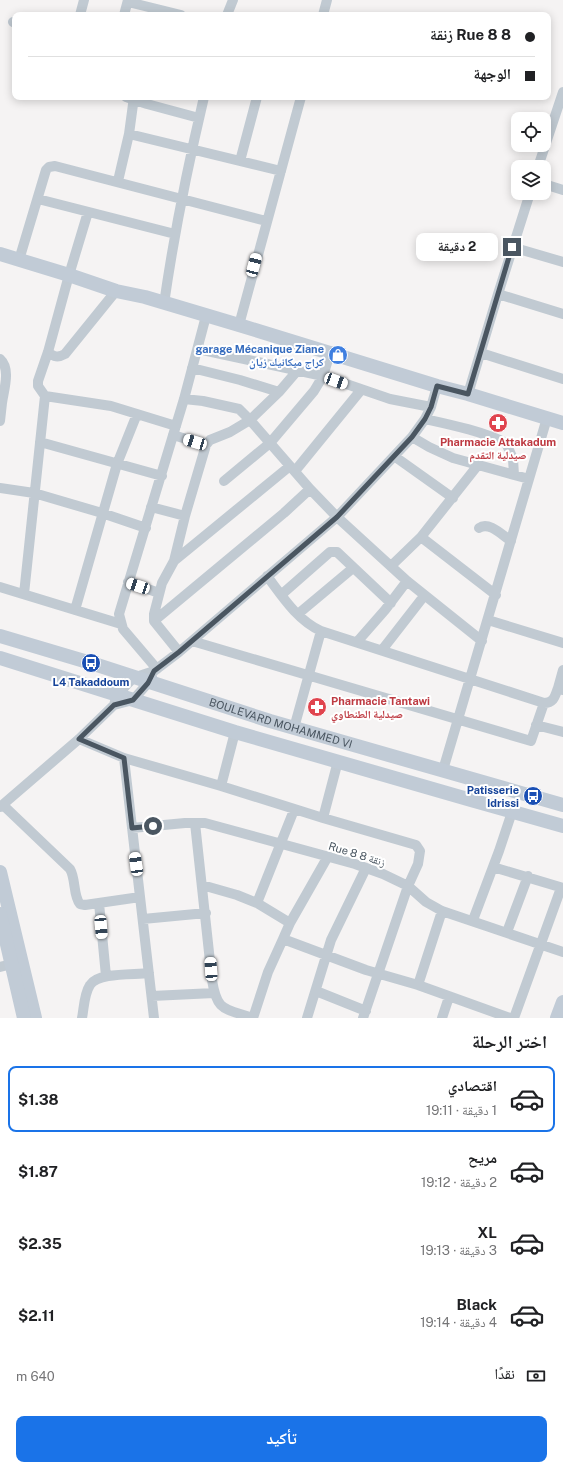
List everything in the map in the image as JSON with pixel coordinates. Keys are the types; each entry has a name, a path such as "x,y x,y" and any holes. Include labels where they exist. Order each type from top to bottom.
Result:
{"main road":[{"path":"0,254 116,291 239,325 563,423"},
{"name":"BOULEVARD MOHAMMED VI","path":"0,636 91,663 133,678 153,674 294,728 563,804"},
{"name":"BOULEVARD MOHAMMED VI","path":"0,658 116,700 133,700 235,732 563,826"},
{"path":"0,872 35,1018"},
{"path":"0,915 6,965 24,1018"},
{"path":"557,1018 563,1002"}],"street":[{"path":"81,12 84,0"},
{"path":"228,12 234,0"},
{"path":"324,12 327,0"},
{"path":"125,12 128,1 155,12"},
{"path":"540,160 562,98"},
{"path":"118,181 129,134 131,100"},
{"path":"136,100 199,118"},
{"path":"164,304 175,234 203,100"},
{"path":"240,161 256,100"},
{"path":"239,325 266,221 300,100"},
{"path":"129,134 281,171"},
{"path":"19,260 46,170 49,166 55,166 118,181 266,221"},
{"path":"551,186 563,190"},
{"path":"38,199 175,234"},
{"path":"468,394 528,200"},
{"path":"24,594 45,396 38,386 38,381 48,352 88,212"},
{"path":"512,247 562,259"},
{"path":"48,352 53,356 59,357 66,354 116,291"},
{"path":"498,294 563,314"},
{"path":"153,674 127,635 121,624 119,614 146,528 151,506 162,476 206,316"},
{"path":"198,349 323,376 390,399 431,407"},
{"path":"224,481 270,443 314,391 323,376 330,353"},
{"path":"481,353 563,379"},
{"path":"0,359 6,367 0,421"},
{"path":"192,368 279,392"},
{"path":"179,652 154,621 155,609 165,577 174,561 185,516 206,445 210,440 230,432 250,420 279,392 297,371"},
{"path":"133,700 153,674 337,517 412,437 425,419 431,407 437,386"},
{"path":"174,561 292,468 361,390"},
{"path":"45,396 111,406 137,414 206,445"},
{"path":"184,399 203,401 239,409 337,517 424,596 482,641"},
{"path":"75,610 117,464 137,414"},
{"path":"443,770 496,595 547,418"},
{"path":"425,419 486,435 506,443 513,459 514,475"},
{"path":"412,437 453,458 529,479"},
{"path":"40,442 162,476"},
{"path":"394,456 453,498"},
{"path":"391,566 421,537 478,465"},
{"path":"0,488 34,493 146,528"},
{"path":"154,621 284,513 310,489"},
{"path":"151,506 185,516"},
{"path":"479,528 483,525 489,526 511,541"},
{"path":"421,537 496,595"},
{"path":"281,595 332,551 337,552 391,603"},
{"path":"298,614 353,568"},
{"path":"267,576 298,614 312,626 544,703 554,700 560,689 563,670"},
{"path":"357,642 391,603 407,581"},
{"path":"128,582 159,593"},
{"path":"0,587 121,624"},
{"path":"382,650 424,596"},
{"path":"488,620 563,643"},
{"path":"294,728 307,676 321,630"},
{"path":"192,641 531,741 544,703"},
{"path":"133,678 116,700 79,739 2,806 70,869 73,873 76,897 82,905 140,897"},
{"path":"536,725 563,732"},
{"path":"221,786 235,732"},
{"path":"79,739 124,758 221,786 294,810 416,845 420,851 416,870 408,886 365,1014 316,991"},
{"path":"124,758 154,1018"},
{"path":"323,818 338,761"},
{"path":"257,903 294,810"},
{"path":"473,920 512,812"},
{"path":"195,823 214,993 220,1006 253,1018 268,972 290,923 327,858"},
{"name":"Rue 8 8 زنقة","path":"132,828 195,823 215,825 366,868 396,879 408,886 426,902 442,911 473,920 563,952"},
{"path":"493,867 528,876 562,888 514,1018"},
{"path":"306,1018 316,991 326,955 337,927 366,868"},
{"path":"507,932 528,876"},
{"path":"202,885 237,895 257,903 290,923"},
{"path":"99,903 106,976"},
{"path":"418,985 442,911"},
{"path":"143,919 206,913"},
{"path":"283,939 379,974 418,985 449,997 482,1014 510,1018"},
{"path":"82,1018 86,993 89,986 98,978 106,976 149,973"},
{"path":"152,996 214,993"},
{"path":"442,1018 449,997"}],"place":[{"name":"garage Mécanique Ziane كراج ميكانيك زيان","path":"338,355"},
{"name":"Pharmacie Attakadum صيدلية التقدم","path":"498,423"},
{"name":"L4 Takaddoum","path":"91,663"},
{"name":"Pharmacie Tantawi صيدلية الطنطاوي","path":"317,707"},
{"name":"Patisserie Idrissi","path":"533,796"}],"route":[{"path":"153,826 132,828 124,758 79,739 114,705 133,700 148,683 154,671 179,652 337,517 412,437 425,419 431,407 437,386 468,394 512,247"}]}
